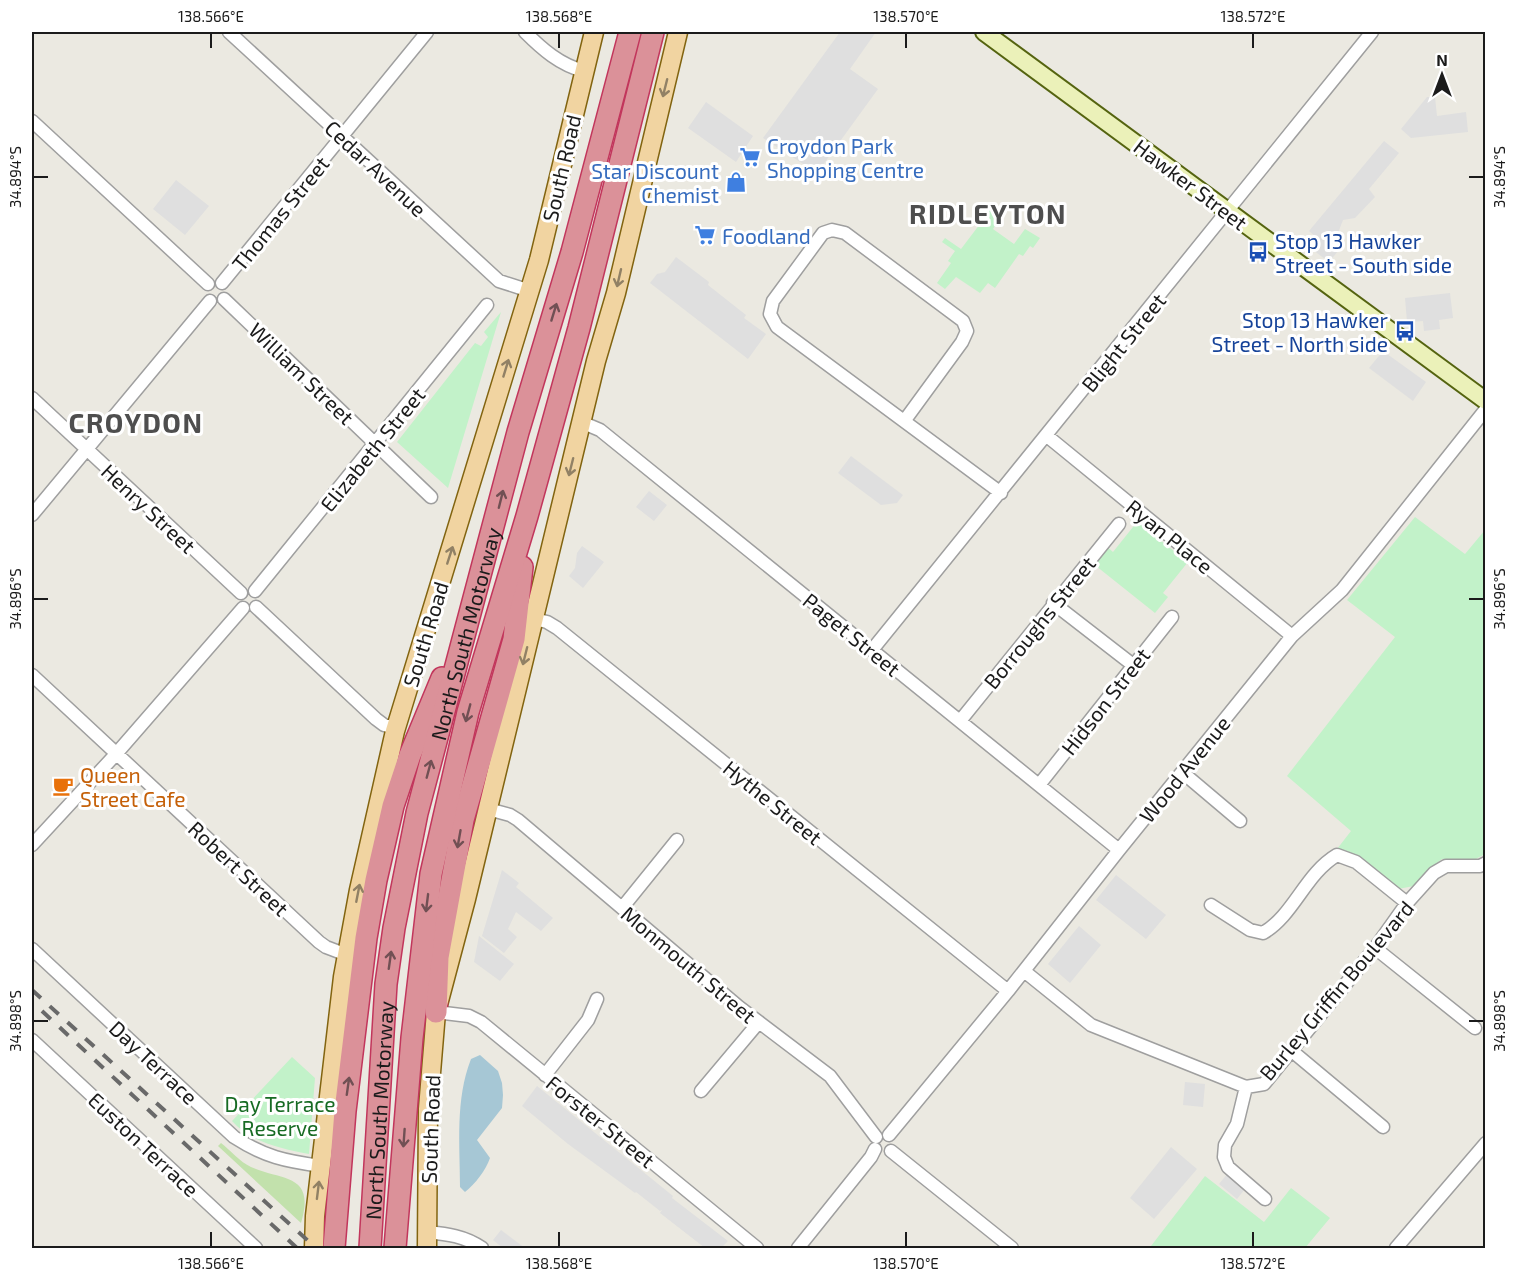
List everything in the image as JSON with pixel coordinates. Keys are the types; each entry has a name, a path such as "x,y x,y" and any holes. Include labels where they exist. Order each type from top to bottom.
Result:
{"highway":[{"name":"North South Motorway","path":"370,1248 386,984 394,928 417,813 518,432 572,252 630,32"},
{"name":"North South Motorway","path":"395,1248 412,1038 431,874 468,712 527,516 582,317 653,32"},
{"path":"436,1012 438,957 463,820 514,639 527,516"},
{"path":"334,1248 345,1111 366,938 376,880 393,806 410,755 469,613"}],"main road":[{"name":"South Road","path":"314,1248 315,1216 347,955 359,890 396,728 530,291 594,32"},
{"name":"South Road","path":"427,1240 428,1109 436,1012 488,809 581,422 616,293 678,32"}],"street":[{"name":"Cedar Avenue","path":"229,32 499,281 530,291"},
{"name":"Thomas Street","path":"222,283 427,32"},
{"path":"525,32 559,61 584,71"},
{"name":"Hawker Street","path":"984,32 1485,401"},
{"name":"Blight Street","path":"872,650 1372,32"},
{"path":"32,121 208,284"},
{"path":"905,420 962,342 967,331 963,321 845,233 832,230 823,233 773,301 770,314 777,327 1001,493"},
{"path":"216,281 222,283 227,289 225,299 216,303 210,302 205,295 208,284 216,281"},
{"name":"William Street","path":"225,299 431,497"},
{"path":"32,514 210,302"},
{"name":"Elizabeth Street","path":"255,591 488,305"},
{"name":"Henry Street","path":"32,398 241,593"},
{"name":"Wood Avenue","path":"798,1248 871,1157 880,1140 1008,992 1292,636 1342,590 1485,409"},
{"name":"Paget Street","path":"581,422 600,430 1119,850"},
{"name":"Ryan Place","path":"1047,436 1292,636"},
{"name":"Borroughs Street","path":"960,721 1119,524"},
{"path":"249,590 255,591 259,598 256,607 248,610 243,608 238,599 241,593 249,590"},
{"path":"1053,603 1133,665"},
{"path":"256,607 376,719 384,725 396,728"},
{"path":"32,845 116,754 243,608"},
{"name":"Hidson Street","path":"1039,785 1172,617"},
{"name":"Hythe Street","path":"534,619 547,622 557,628 1008,992"},
{"name":"Robert Street","path":"32,675 319,942 347,955"},
{"path":"1182,772 1240,821"},
{"name":"Monmouth Street","path":"488,809 502,812 518,820 759,1022 830,1076 880,1140"},
{"path":"622,908 678,840"},
{"path":"1211,905 1250,930 1263,933 1275,926 1324,862 1337,855 1356,862 1407,903"},
{"name":"Burley Griffin Boulevard","path":"1024,971 1091,1025 1246,1087 1264,1084 1375,948 1407,903 1434,873 1446,866 1480,866 1485,863"},
{"path":"1375,948 1475,1028"},
{"name":"Day Terrace","path":"32,949 234,1137 276,1159 321,1166"},
{"path":"545,1075 588,1020 597,999"},
{"name":"Forster Street","path":"436,1012 469,1016 481,1022 757,1248"},
{"path":"701,1090 759,1022"},
{"name":"Euston Terrace","path":"32,1040 256,1248"},
{"path":"1292,1050 1383,1127"},
{"path":"1246,1087 1237,1124 1225,1144 1224,1157 1228,1167 1265,1199"},
{"path":"880,1140 881,1154 891,1151 1012,1248"},
{"path":"1396,1248 1485,1143"},
{"path":"427,1240 454,1235 482,1248"}],"green space":[{"path":"988,208 1002,216 993,229 1014,244 1025,229 1040,238 1023,256 1019,254 995,288 988,283 980,293 956,277 945,289 937,283 951,263 948,261 955,251 942,242 945,238 961,249 983,220 981,218"},
{"path":"501,312 448,488 397,442 475,343 481,346 488,337 484,332"},
{"path":"1415,517 1465,554 1485,530 1485,854 1474,860 1442,859 1414,886 1398,889 1347,851 1337,849 1351,831 1287,776 1395,637 1347,600"},
{"path":"1137,522 1188,562 1163,593 1168,597 1155,613 1091,562 1105,545 1113,552"},
{"name":"Day Terrace Reserve","path":"292,1057 315,1078 309,1154 278,1147 257,1139 232,1121"},
{"path":"221,1143 247,1165 284,1178 300,1187 304,1195 301,1223 218,1146"},
{"path":"1205,1176 1264,1222 1291,1188 1330,1218 1305,1248 1155,1248 1151,1246"}],"shaded area":[{"path":"840,32 876,32 850,69 878,89 817,173 763,138"},
{"path":"1427,97 1435,97 1437,116 1466,112 1468,132 1411,138 1401,129"},
{"path":"706,102 753,136 736,162 688,128"},
{"path":"1384,141 1399,153 1369,189 1375,197 1355,218 1343,220 1338,233 1343,245 1329,262 1309,247 1316,237 1309,231"},
{"path":"176,180 209,206 185,235 153,209"},
{"path":"676,257 709,282 708,285 746,315 744,318 766,334 748,359 650,283 657,274 665,272"},
{"path":"1450,293 1453,318 1439,320 1440,329 1424,331 1423,321 1407,322 1405,298"},
{"path":"1383,351 1426,382 1413,401 1369,368"},
{"path":"851,456 903,495 897,503 881,505 838,473"},
{"path":"649,491 667,505 654,521 636,507"},
{"path":"582,546 604,562 583,588 569,576 575,568 577,553"},
{"path":"502,870 519,883 516,887 553,918 541,931 516,912 508,929 517,937 504,953 482,936"},
{"path":"1116,875 1166,915 1146,939 1096,900"},
{"path":"1079,926 1101,945 1070,983 1048,964"},
{"path":"479,936 514,964 500,981 474,962"},
{"path":"1185,1082 1205,1084 1203,1107 1183,1105"},
{"path":"537,1086 673,1196 672,1198 728,1241 721,1248 705,1248 660,1213 662,1210 660,1211 568,1144 522,1106"},
{"path":"1171,1147 1197,1169 1154,1219 1130,1198"},
{"path":"1228,1173 1245,1189 1237,1199 1219,1184"},
{"path":"501,1230 525,1248 503,1248 493,1240"}],"water":[{"path":"480,1055 498,1071 502,1083 502,1108 477,1140 490,1158 480,1176 465,1192 460,1187 460,1106 471,1059"}],"railway":[{"path":"32,990 316,1248"},
{"path":"42,1011 297,1248"}],"place":[{"name":"Croydon Park Shopping Centre","path":"750,157"},
{"name":"Star Discount Chemist","path":"736,182"},
{"name":"Foodland","path":"705,235"},
{"name":"Stop 13 Hawker Street - South side","path":"1258,252"},
{"name":"Stop 13 Hawker Street - North side","path":"1405,331"},
{"name":"Queen Street Cafe","path":"63,786"}],"district":[{"name":"RIDLEYTON","path":"988,213"},
{"name":"CROYDON","path":"136,422"}]}
